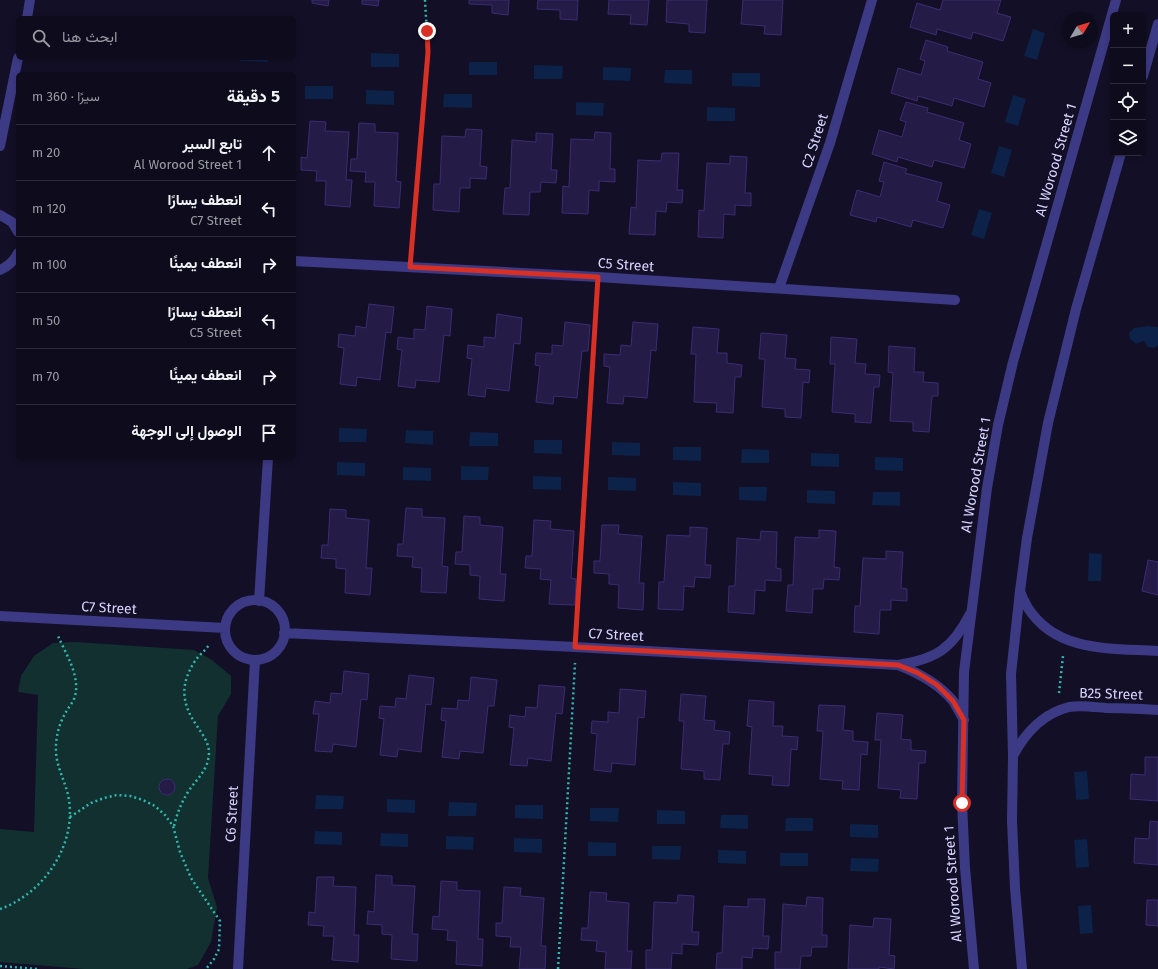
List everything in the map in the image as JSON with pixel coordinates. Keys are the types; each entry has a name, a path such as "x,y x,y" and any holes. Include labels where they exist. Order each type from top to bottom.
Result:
{"street":[{"path":"27,16 30,0"},
{"name":"C2 Street","path":"779,288 830,143 872,0"},
{"name":"Al Worood Street 1","path":"974,969 970,932 962,803 964,672 986,488 998,425 1010,376 1116,0"},
{"path":"1146,66 1158,24"},
{"path":"0,146 18,60"},
{"path":"1022,969 1015,888 1012,821 1013,756 1011,674 1020,592 1033,502 1051,409 1076,309 1120,156"},
{"path":"0,215 12,222 16,229"},
{"path":"0,270 7,267 16,256"},
{"name":"C5 Street","path":"296,261 598,277 956,300"},
{"path":"259,601 268,460"},
{"path":"1020,592 1027,608 1038,621 1050,632 1065,640 1088,646 1158,651"},
{"path":"249,601 259,601 269,604 277,610 282,619 284,639 279,648 272,655 263,659 255,660 243,658 234,652 228,644 221,627 233,610 241,604 249,601"},
{"name":"C7 Street","path":"284,633 898,665 918,662 937,653 951,643 962,630 970,614"},
{"name":"C7 Street","path":"0,616 221,627"},
{"name":"C6 Street","path":"238,969 255,660"},
{"name":"C7 Street","path":"898,665 918,673 937,685 953,701 964,720"},
{"name":"B25 Street","path":"1013,756 1020,742 1030,729 1057,711 1070,707 1084,706 1158,710"}],"path":[{"path":"410,267 428,52 425,0"},
{"path":"558,969 575,647 598,277"},
{"path":"0,909 12,905 44,880 56,861 70,825 69,799 57,765 56,747 58,729 65,713 74,699 76,681 55,627 55,619"},
{"path":"173,826 179,808 188,792 208,765 209,751 205,737 187,710 184,693 187,675 196,659 206,649 221,627"},
{"path":"70,817 91,803 104,798 117,796 130,796 143,800 155,806 165,815 173,826 180,852 190,878 220,921 219,949 214,959 206,969"},
{"path":"0,966 37,969"}],"green space":[{"path":"76,642 194,650 212,660 231,676 231,694 218,716 208,878 217,907 211,942 198,965 187,969 84,969 0,962 0,829 34,832 38,695 18,692 21,676 34,656 53,643"}],"water":[{"path":"1033,29 1045,33 1037,60 1024,56"},
{"path":"371,53 399,54 399,67 371,67"},
{"path":"268,60 268,62 240,61"},
{"path":"469,62 497,62 497,75 469,75"},
{"path":"534,65 563,66 562,79 534,79"},
{"path":"603,67 631,68 630,81 603,80"},
{"path":"665,70 692,70 692,84 664,83"},
{"path":"732,73 760,73 760,87 732,86"},
{"path":"305,86 333,86 333,99 305,99"},
{"path":"366,90 394,91 394,105 366,104"},
{"path":"444,94 472,94 472,108 443,107"},
{"path":"1013,95 1026,99 1018,126 1005,122"},
{"path":"576,102 604,103 603,116 576,115"},
{"path":"707,107 735,108 735,121 707,121"},
{"path":"999,146 1012,150 1004,177 991,173"},
{"path":"979,209 992,213 984,239 971,235"},
{"path":"1148,326 1158,327 1158,345 1154,348 1148,347 1144,341 1136,344 1130,339 1129,333 1134,328"},
{"path":"339,428 367,429 366,442 339,442"},
{"path":"406,430 433,431 433,445 405,443"},
{"path":"470,432 498,433 498,446 469,446"},
{"path":"534,440 562,440 562,454 534,453"},
{"path":"612,442 640,443 640,456 612,455"},
{"path":"673,447 701,447 701,461 673,460"},
{"path":"742,449 769,450 769,463 741,463"},
{"path":"811,453 839,454 839,467 811,466"},
{"path":"875,457 903,458 903,471 875,470"},
{"path":"337,462 365,463 365,476 337,475"},
{"path":"461,466 489,467 488,480 461,480"},
{"path":"403,467 431,468 431,481 403,480"},
{"path":"533,476 561,477 561,490 533,489"},
{"path":"608,477 636,478 636,491 608,490"},
{"path":"673,482 701,483 701,496 673,495"},
{"path":"739,487 767,487 766,501 739,500"},
{"path":"807,490 835,491 835,504 807,503"},
{"path":"873,492 900,492 900,506 872,505"},
{"path":"1089,553 1102,554 1101,581 1088,581"},
{"path":"1087,771 1089,799 1076,800 1074,772"},
{"path":"316,795 344,796 343,809 315,809"},
{"path":"387,799 415,800 415,813 387,812"},
{"path":"449,802 477,803 476,816 448,816"},
{"path":"515,805 543,805 543,819 515,818"},
{"path":"590,808 619,808 618,822 590,821"},
{"path":"657,810 685,811 685,824 657,824"},
{"path":"721,815 748,815 748,829 720,828"},
{"path":"786,818 813,818 813,831 785,831"},
{"path":"850,824 878,825 878,838 850,837"},
{"path":"315,831 342,832 342,845 314,844"},
{"path":"381,833 408,834 408,847 380,846"},
{"path":"446,836 474,837 473,850 446,849"},
{"path":"514,838 542,839 542,853 514,852"},
{"path":"1087,839 1089,867 1076,868 1074,840"},
{"path":"588,842 616,843 616,856 588,856"},
{"path":"652,846 681,846 680,860 652,859"},
{"path":"718,850 746,851 746,864 718,863"},
{"path":"780,853 808,853 808,866 780,866"},
{"path":"851,858 879,859 878,872 850,871"},
{"path":"1091,905 1093,933 1080,934 1078,906"}],"building":[{"path":"312,0 329,0 328,6 312,3"},
{"path":"362,0 379,0 378,6 362,4"},
{"path":"469,0 509,0 508,15 492,13 492,5 469,4"},
{"path":"538,0 578,0 577,20 560,19 560,10 537,9"},
{"path":"609,0 649,0 647,25 630,24 631,15 608,14"},
{"path":"667,0 707,0 705,33 689,32 689,24 666,22"},
{"path":"743,0 783,0 781,35 764,34 765,26 741,24"},
{"path":"943,0 1001,0 997,13 1011,17 1003,41 973,32 971,39 937,29 936,35 910,27 917,3 940,10"},
{"path":"926,40 948,47 947,51 983,62 978,79 991,83 984,107 954,98 952,106 918,96 917,101 891,93 898,68 921,75 925,61 920,59"},
{"path":"906,102 928,108 927,112 964,123 959,140 971,144 964,168 934,160 932,167 898,157 897,162 872,154 879,130 902,137 906,122 900,120"},
{"path":"310,121 326,122 325,131 349,132 346,180 352,180 350,207 325,205 326,181 316,181 317,171 301,170 301,157 307,158"},
{"path":"359,123 375,124 375,132 398,133 396,181 401,182 399,208 374,206 375,182 365,182 366,172 350,171 351,159 357,159"},
{"path":"466,129 482,130 480,166 487,167 486,179 470,178 470,188 460,188 459,212 433,210 434,184 440,184 442,136 465,137"},
{"path":"595,132 611,133 610,169 615,169 615,182 599,181 599,191 589,190 588,214 562,213 563,186 569,187 571,139 594,140"},
{"path":"536,133 553,134 551,170 557,170 556,183 541,182 540,192 530,192 529,215 503,214 505,188 510,188 512,140 536,142"},
{"path":"662,153 679,153 677,190 683,190 682,203 667,202 666,212 656,211 655,235 629,234 631,207 636,208 638,160 661,161"},
{"path":"730,156 747,157 745,193 751,193 751,206 735,205 735,215 724,214 723,238 698,237 699,210 704,211 707,163 730,164"},
{"path":"884,162 907,169 905,173 942,183 937,201 950,205 943,228 913,220 911,227 877,217 876,222 850,215 857,190 880,197 884,182 879,181"},
{"path":"369,304 394,307 391,333 386,332 380,380 357,377 356,386 340,384 344,348 338,347 339,334 355,336 356,326 366,328"},
{"path":"427,306 452,309 450,336 444,335 439,382 416,380 415,388 398,386 402,350 397,349 398,337 414,339 414,329 425,330"},
{"path":"497,314 522,318 520,344 514,343 509,391 486,388 485,397 468,395 472,359 467,358 468,345 484,347 484,337 495,338"},
{"path":"565,322 590,325 588,351 582,351 577,398 554,396 553,404 536,402 540,366 535,365 536,353 552,354 552,345 563,346"},
{"path":"633,322 658,324 656,351 651,350 647,398 624,396 623,404 607,403 610,367 604,366 604,354 620,355 621,345 631,346"},
{"path":"693,327 719,329 717,353 727,353 727,363 742,365 741,377 735,377 733,413 716,412 717,403 694,402 696,354 691,354"},
{"path":"761,333 787,335 785,358 796,359 795,369 810,370 809,383 803,382 801,418 785,417 785,409 762,407 765,359 759,359"},
{"path":"831,337 857,339 855,363 866,364 865,374 880,375 879,387 874,387 871,423 855,422 855,414 832,412 835,364 830,364"},
{"path":"889,346 915,348 914,372 924,372 923,382 938,383 938,396 932,396 929,432 913,431 913,422 890,421 893,373 888,372"},
{"path":"406,508 422,509 422,517 445,518 442,566 448,567 446,593 421,592 422,568 412,567 413,557 397,556 398,544 403,544"},
{"path":"330,509 346,510 346,518 369,520 366,568 372,568 370,595 345,593 346,569 336,568 336,559 321,558 322,545 328,545"},
{"path":"464,516 480,517 480,525 503,527 500,574 506,574 504,601 479,599 480,576 470,575 470,565 455,564 456,552 462,552"},
{"path":"534,520 551,521 550,529 574,531 571,578 576,579 575,605 549,604 551,580 540,579 541,569 525,568 526,556 532,556"},
{"path":"602,525 619,525 618,534 642,536 639,583 644,583 643,610 618,608 619,585 609,584 609,574 594,573 594,561 600,561"},
{"path":"690,527 707,528 705,565 711,565 710,578 695,577 694,587 684,586 683,610 658,609 659,582 664,582 667,535 690,536"},
{"path":"819,530 836,531 834,567 840,568 839,580 824,579 823,589 813,589 812,613 786,611 788,585 793,585 795,537 819,538"},
{"path":"761,531 777,532 776,568 781,569 781,581 765,580 765,591 755,590 754,614 728,612 729,586 735,586 737,538 760,540"},
{"path":"886,551 903,552 901,588 907,589 907,601 891,600 891,610 880,610 879,634 854,632 855,606 860,606 863,558 886,559"},
{"path":"1148,560 1158,562 1158,595 1142,591"},
{"path":"344,671 369,674 367,700 361,699 356,747 333,744 332,752 315,751 319,714 313,714 315,701 330,703 331,693 342,694"},
{"path":"409,675 434,678 431,705 426,704 421,752 398,749 397,757 380,755 384,719 379,718 380,706 395,707 396,698 406,699"},
{"path":"471,677 497,680 494,706 488,706 483,753 460,751 459,759 442,757 446,721 441,720 442,708 457,709 458,700 469,701"},
{"path":"539,685 565,687 562,714 556,713 551,761 528,758 527,766 510,765 514,728 509,727 510,715 525,717 526,707 537,708"},
{"path":"620,689 646,691 644,718 638,717 635,765 612,763 611,772 594,770 597,734 591,733 592,721 608,722 608,712 619,713"},
{"path":"681,694 706,696 704,720 715,721 714,730 730,732 729,744 723,744 720,780 704,779 704,771 681,769 684,721 679,721"},
{"path":"749,700 774,702 773,726 783,726 782,736 798,737 797,750 791,749 789,786 772,785 773,776 749,774 752,727 747,726"},
{"path":"819,705 845,706 843,730 853,731 853,741 868,742 867,755 861,754 859,790 842,789 843,781 820,779 823,731 817,731"},
{"path":"877,713 903,715 901,739 911,740 911,750 926,751 925,763 919,763 917,799 900,798 901,790 878,788 881,740 875,740"},
{"path":"1145,757 1158,757 1158,801 1130,799 1131,774 1145,775"},
{"path":"164,779 170,779 175,784 173,793 170,795 164,795 159,790 159,784"},
{"path":"1150,821 1158,822 1158,865 1134,863 1135,838 1149,839"},
{"path":"376,875 392,876 392,885 415,886 412,934 418,934 417,961 391,959 392,935 382,934 382,925 367,924 368,911 374,912"},
{"path":"317,877 334,877 333,886 356,887 354,935 359,935 358,962 332,960 334,936 323,936 324,926 308,925 309,912 315,913"},
{"path":"441,881 457,882 457,890 480,891 478,939 483,939 482,966 456,964 457,941 447,940 448,930 432,929 433,916 439,917"},
{"path":"504,887 521,888 520,896 544,898 541,946 546,946 545,969 519,969 521,947 510,947 511,937 496,936 496,923 502,923"},
{"path":"590,892 607,893 606,901 629,903 627,951 632,951 631,969 605,969 606,952 596,951 597,941 581,940 582,928 588,928"},
{"path":"678,895 694,896 692,932 699,932 698,945 682,944 682,954 672,953 671,969 646,969 646,950 652,950 654,902 677,903"},
{"path":"807,897 823,898 822,935 827,935 827,947 812,947 811,956 801,956 800,969 775,969 775,952 781,952 783,904 806,906"},
{"path":"748,899 765,899 763,936 769,936 768,949 753,948 752,958 742,957 742,969 716,969 717,953 722,953 724,906 748,907"},
{"path":"1147,900 1158,900 1158,926 1146,925"},
{"path":"874,918 891,919 889,955 895,956 894,969 879,967 879,969 848,969 850,925 873,927"}],"route":[{"path":"427,31 428,52 410,267 598,277 575,647 898,665 918,673 937,685 953,701 964,720 962,803"}]}
